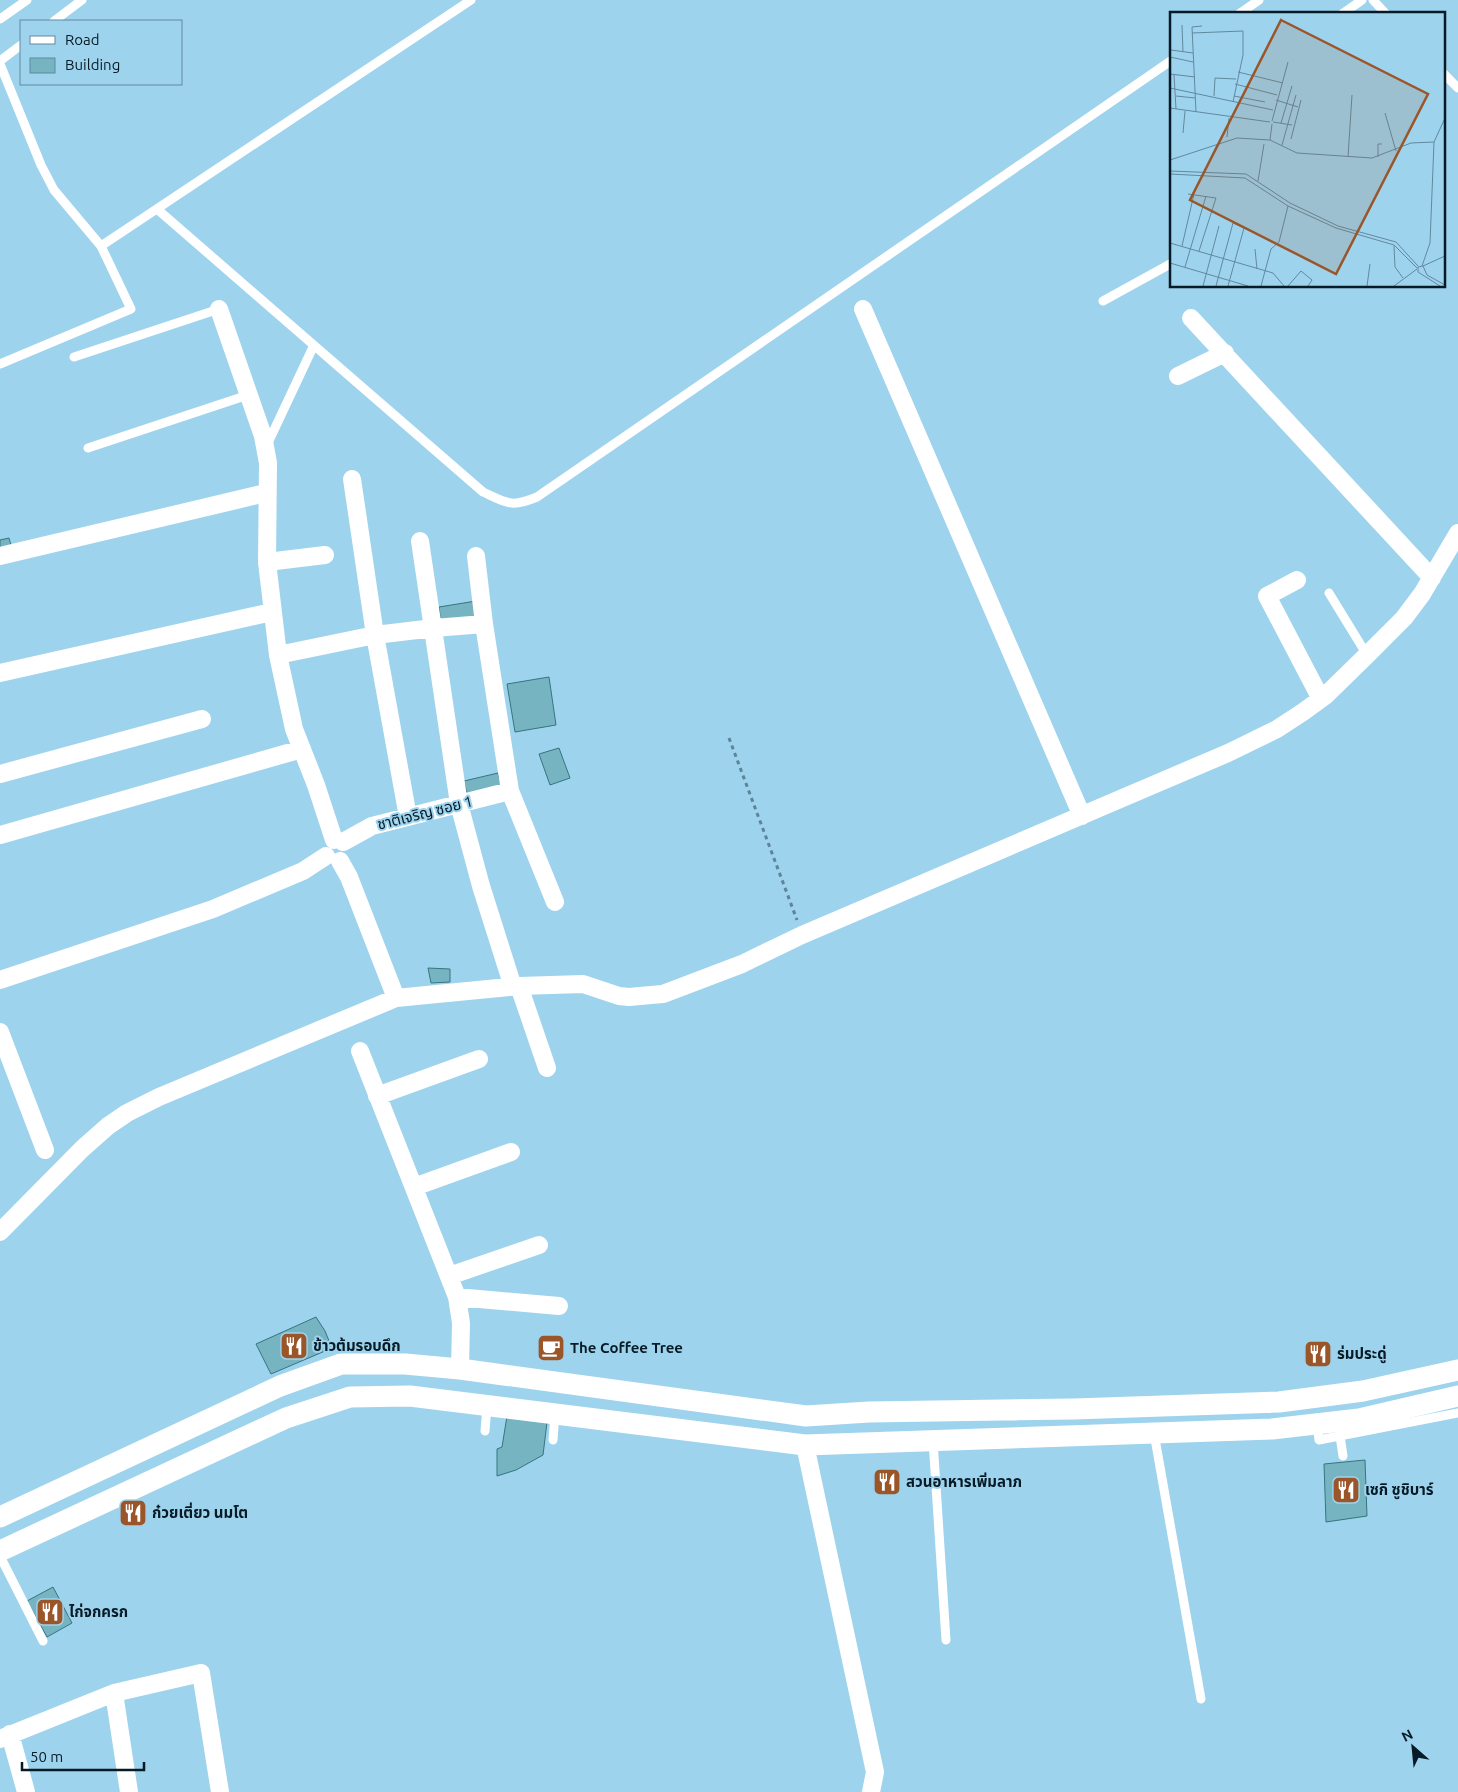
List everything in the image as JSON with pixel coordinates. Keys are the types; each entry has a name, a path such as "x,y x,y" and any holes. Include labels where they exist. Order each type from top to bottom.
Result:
{"street":[{"path":"0,980 213,909 346,854 346,848 338,841 290,715 278,655 267,562 266,492 268,464 266,448 219,309"},
{"path":"863,309 1082,816"},
{"path":"1191,318 1432,578"},
{"path":"1178,376 1225,353"},
{"path":"352,479 375,635 408,817"},
{"path":"0,556 266,492"},
{"path":"0,1232 82,1149 108,1126 127,1113 159,1097 396,998 516,987 582,984 624,997 663,994 742,964 802,935 1278,730 1321,699 1404,618 1432,578 1458,533"},
{"path":"420,541 459,804 481,886 516,987 547,1068"},
{"path":"267,562 324,555"},
{"path":"476,556 484,624 510,791 554,902"},
{"path":"1297,580 1266,596 1321,699"},
{"path":"0,674 272,612"},
{"path":"278,655 375,635 484,624"},
{"path":"0,774 202,719"},
{"path":"0,835 302,749"},
{"name":"ชาติเจริญ ซอย 1","path":"338,841 372,826 510,791"},
{"path":"333,858 349,877 396,998"},
{"path":"0,1032 45,1150"},
{"path":"360,1051 457,1297 462,1323 460,1369"},
{"path":"377,1096 479,1058"},
{"path":"414,1187 511,1152"},
{"path":"449,1276 539,1245"},
{"path":"457,1297 559,1306"},
{"path":"0,1517 280,1386 341,1364 405,1364 460,1369 806,1416 868,1412 1279,1402 1363,1391 1458,1370"},
{"path":"0,1551 286,1418 350,1397 410,1396 805,1445 1272,1429 1359,1419 1458,1396"},
{"path":"957,1411 957,1439"},
{"path":"805,1445 875,1772 871,1792"},
{"path":"26,1792 5,1736 114,1693 201,1673 220,1792"},
{"path":"114,1693 129,1792"}],"lane":[{"path":"0,19 27,0"},
{"path":"55,20 82,0"},
{"path":"101,246 472,0"},
{"path":"1242,12 1259,0"},
{"path":"1345,12 1362,0"},
{"path":"1373,0 1384,12"},
{"path":"0,364 131,309 101,246 54,190 41,165 0,62 20,46"},
{"path":"156,209 483,492 504,502 520,504 545,491 1170,61"},
{"path":"1446,78 1458,88"},
{"path":"1103,301 1170,265"},
{"path":"74,357 219,309"},
{"path":"266,448 314,346"},
{"path":"88,448 248,395"},
{"path":"1329,593 1367,656"},
{"path":"485,1431 487,1406"},
{"path":"1317,1424 1319,1440 1458,1413"},
{"path":"553,1440 555,1414"},
{"path":"1154,1432 1201,1699"},
{"path":"1340,1436 1343,1456"},
{"path":"933,1440 946,1640"},
{"path":"0,1556 43,1640"}],"path":[{"path":"729,738 802,935"}],"building":[{"path":"9,538 12,549 0,552 0,540"},
{"path":"476,601 478,618 441,624 439,607"},
{"path":"549,677 556,725 515,732 507,684"},
{"path":"559,748 570,778 550,785 539,754"},
{"path":"498,773 501,786 467,794 464,781"},
{"path":"428,968 450,969 450,982 431,983"},
{"name":"ข้าวต้มรอบดึก","path":"316,1317 325,1331 332,1348 271,1374 256,1344"},
{"path":"508,1410 548,1414 543,1455 516,1470 497,1476 497,1449 502,1447"},
{"name":"เซกิ ซูชิบาร์","path":"1365,1460 1367,1516 1326,1522 1324,1464"},
{"name":"ไก่จกครก","path":"53,1587 72,1623 47,1637 27,1601"}],"place":[{"name":"ข้าวต้มรอบดึก","path":"294,1346"},
{"name":"The Coffee Tree","path":"551,1348"},
{"name":"ร่มประดู่","path":"1318,1354"},
{"name":"สวนอาหารเพิ่มลาภ","path":"887,1482"},
{"name":"เซกิ ซูชิบาร์","path":"1346,1490"},
{"name":"ก๋วยเตี่ยว นมโต","path":"133,1513"},
{"name":"ไก่จกครก","path":"50,1612"}]}
